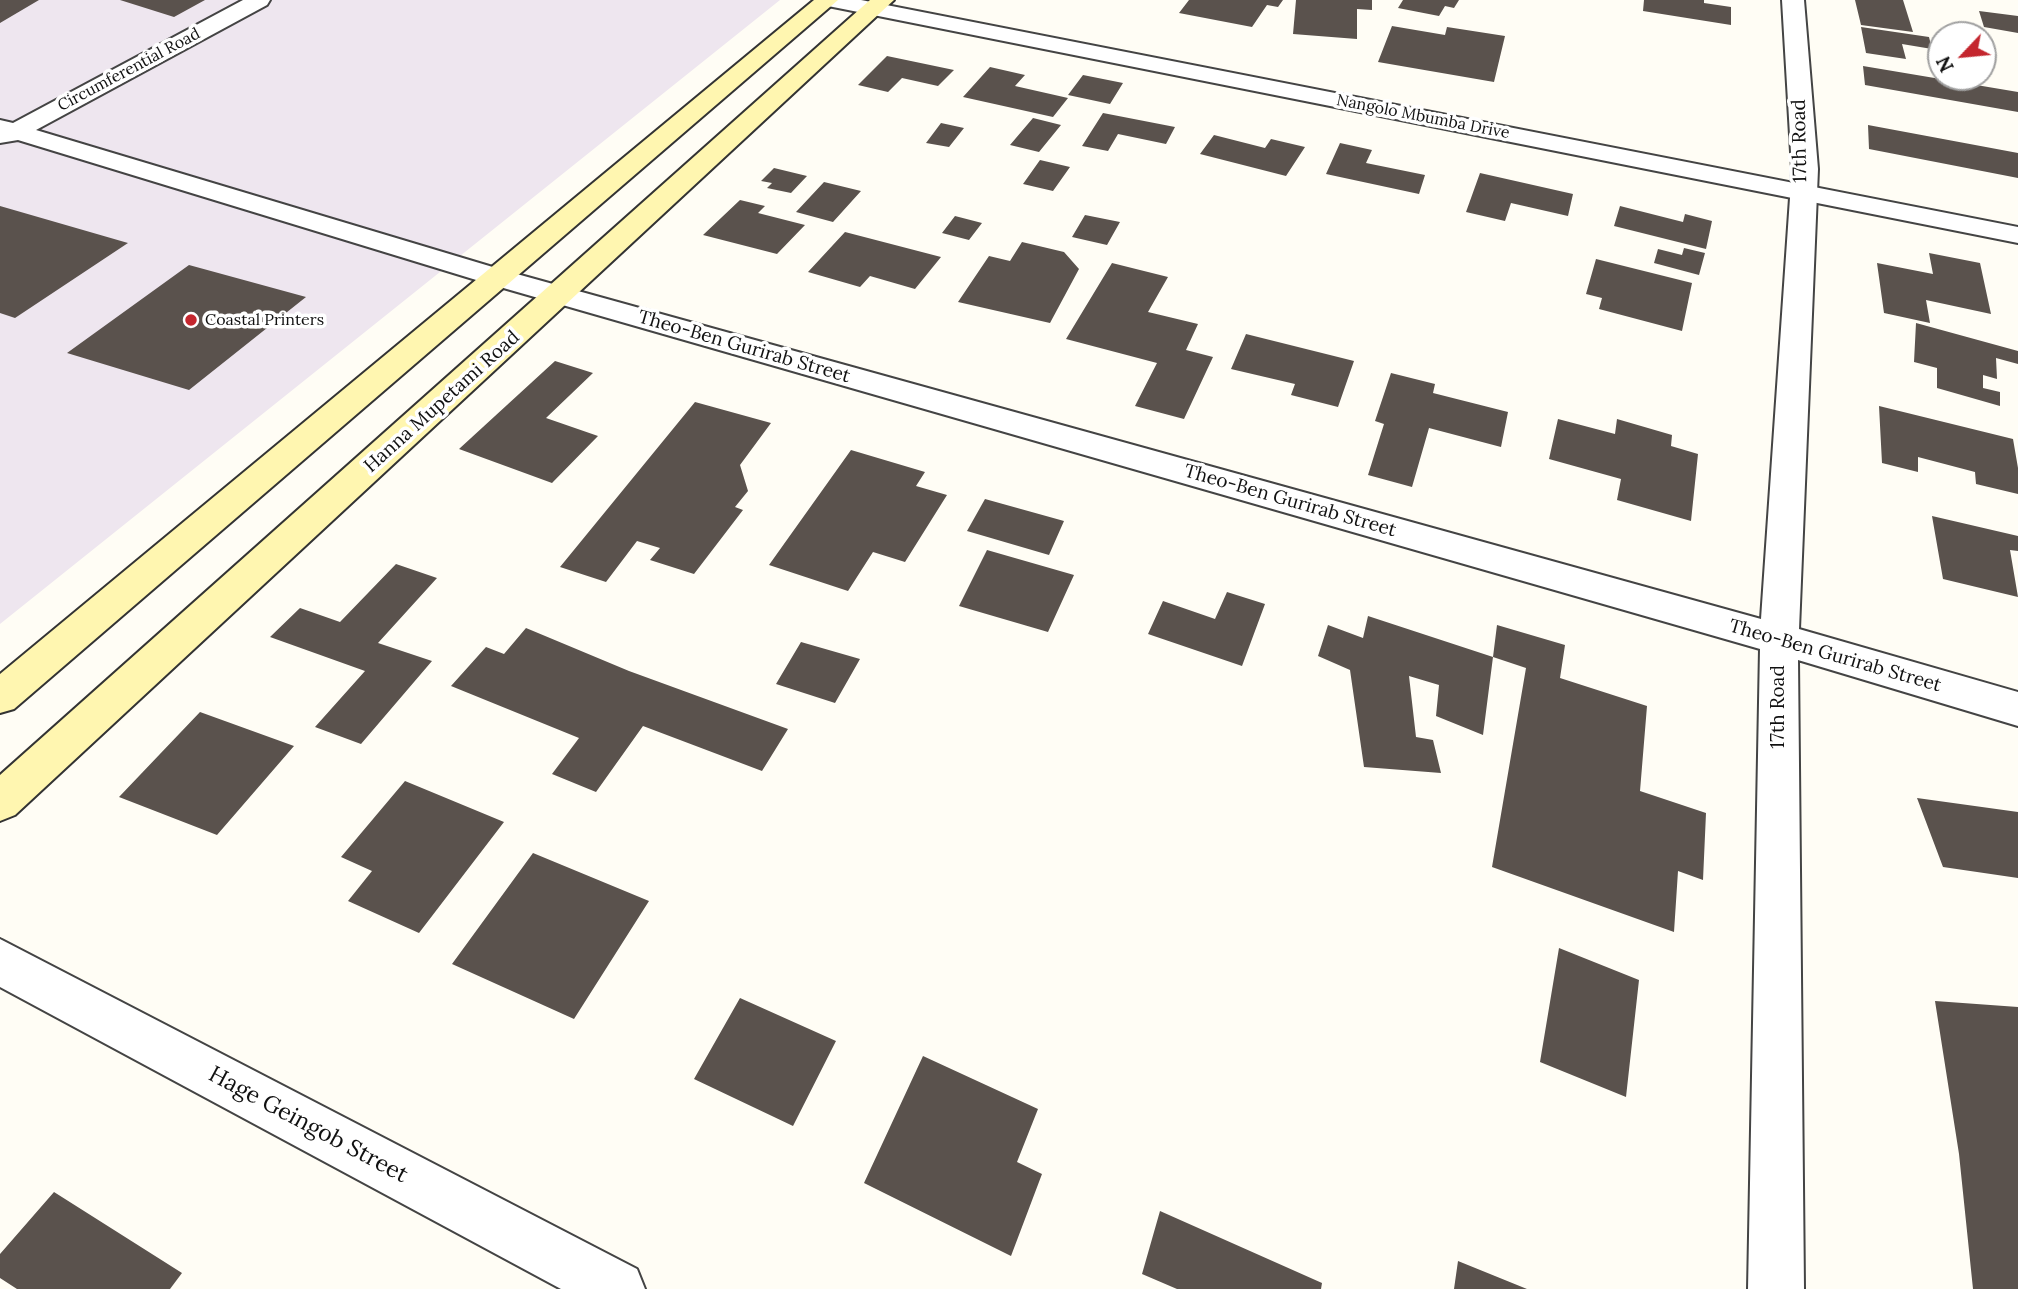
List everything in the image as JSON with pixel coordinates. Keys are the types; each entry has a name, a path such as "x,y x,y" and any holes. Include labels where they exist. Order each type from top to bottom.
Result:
{"main road":[{"path":"0,697 827,0"},
{"name":"Hanna Mupetami Road","path":"0,802 561,295 878,4"}],"street":[{"name":"Circumferential Road","path":"6,132 259,0"},
{"name":"Nangolo Mbumba Drive","path":"827,0 878,4 1803,181 1991,206"},
{"name":"Nangolo Mbumba Drive","path":"928,0 1803,181 2018,235"},
{"name":"17th Road","path":"1776,1289 1779,639 1803,181 1793,0"},
{"name":"Theo-Ben Gurirab Street","path":"6,132 496,277 2018,709"},
{"name":"Hage Geingob Street","path":"0,962 617,1289"}],"shaded area":[{"path":"0,0 780,0 0,624"}],"building":[{"path":"0,0 39,0 0,23"},
{"path":"120,0 205,0 174,17"},
{"path":"1189,0 1283,0 1278,7 1267,5 1252,27 1179,13"},
{"path":"1296,0 1372,0 1372,10 1357,9 1357,39 1293,34"},
{"path":"1403,0 1459,0 1454,8 1445,6 1439,16 1398,8"},
{"path":"1644,0 1704,0 1704,3 1731,7 1731,25 1643,11"},
{"path":"1855,0 1903,0 1913,32 1861,25"},
{"path":"1979,11 2018,16 2018,33 1997,29 1997,21 1982,21"},
{"path":"1392,26 1445,35 1447,27 1505,36 1494,82 1378,62"},
{"path":"1861,27 1927,37 1927,48 1902,44 1906,59 1866,53"},
{"path":"887,56 954,70 938,86 902,78 888,92 858,85"},
{"path":"1863,66 1927,77 1927,91 1997,91 1997,88 2018,92 2018,112 1865,85"},
{"path":"990,67 1025,75 1015,86 1068,98 1053,117 963,97"},
{"path":"1083,75 1123,83 1110,104 1068,95"},
{"path":"1103,113 1175,127 1166,144 1118,134 1108,151 1082,146"},
{"path":"1033,118 1061,125 1039,152 1010,145"},
{"path":"941,123 964,128 949,147 926,143"},
{"path":"1868,125 2018,153 2018,178 1869,149"},
{"path":"1214,135 1265,148 1271,139 1305,147 1286,176 1200,154"},
{"path":"1340,143 1372,150 1366,163 1425,175 1419,194 1326,174"},
{"path":"1040,160 1070,167 1053,191 1023,184"},
{"path":"774,168 807,176 791,193 767,188 772,183 761,181"},
{"path":"1480,173 1573,194 1568,216 1511,203 1505,221 1466,212"},
{"path":"824,182 861,191 833,222 796,212"},
{"path":"740,200 765,206 758,213 805,225 777,254 703,235"},
{"path":"0,206 128,243 15,318 0,313"},
{"path":"1620,206 1683,222 1685,214 1712,221 1706,249 1614,226"},
{"path":"1085,215 1120,222 1107,245 1072,237"},
{"path":"955,216 982,223 969,240 942,233"},
{"path":"845,232 941,257 915,289 870,276 860,287 808,272"},
{"path":"1022,242 1064,252 1079,269 1050,323 958,302 989,256 1010,261"},
{"path":"1684,248 1705,253 1699,275 1654,263 1658,249 1682,255"},
{"path":"1929,253 1980,263 1991,314 1926,300 1930,323 1884,313 1877,263 1933,274"},
{"path":"1596,259 1692,283 1682,331 1599,309 1602,298 1586,294"},
{"path":"1112,263 1168,277 1148,312 1198,324 1186,350 1213,357 1184,419 1135,406 1157,363 1066,339"},
{"path":"189,265 306,297 189,390 67,353"},
{"path":"1916,323 2018,351 2018,364 1996,358 1997,379 1983,375 1983,388 2000,392 2000,406 1937,388 1937,368 1914,362"},
{"path":"1246,334 1354,361 1338,407 1291,395 1295,384 1231,369"},
{"path":"555,361 593,373 546,418 598,436 552,483 459,449"},
{"path":"1391,373 1435,384 1433,393 1508,412 1501,447 1429,428 1412,487 1368,475 1384,424 1375,421"},
{"path":"695,402 771,423 740,465 748,491 735,507 743,510 694,574 650,560 660,548 637,541 606,582 560,567"},
{"path":"1879,406 2013,439 2018,468 2018,494 1976,484 1975,472 1918,457 1918,472 1882,463"},
{"path":"1558,419 1615,434 1617,419 1672,435 1671,446 1698,454 1691,521 1617,500 1621,479 1549,459"},
{"path":"851,450 925,472 916,486 947,495 905,562 873,552 848,591 769,565"},
{"path":"985,499 1064,521 1049,555 967,531"},
{"path":"1932,516 2018,536 2018,551 2010,550 2018,597 1943,579"},
{"path":"987,550 1074,575 1048,632 959,606"},
{"path":"396,564 437,578 378,643 432,661 361,744 315,727 365,671 270,637 300,608 340,622"},
{"path":"1227,592 1265,604 1242,666 1148,634 1163,601 1215,619"},
{"path":"1368,616 1493,657 1483,735 1436,716 1439,685 1409,676 1416,737 1433,740 1441,773 1364,767 1350,670 1318,656 1328,625 1363,638"},
{"path":"1497,625 1565,645 1560,678 1647,706 1640,791 1706,813 1703,880 1678,871 1674,932 1492,867 1526,668 1493,657"},
{"path":"526,628 629,671 788,729 762,771 643,726 596,792 552,774 579,738 451,686 486,647 504,654"},
{"path":"801,642 860,659 835,703 776,684"},
{"path":"200,712 294,746 217,835 119,797"},
{"path":"405,781 504,822 419,933 348,901 372,871 341,857"},
{"path":"1917,798 2018,812 2018,878 1943,867"},
{"path":"533,853 649,901 574,1019 452,964"},
{"path":"1559,948 1639,980 1626,1097 1540,1062"},
{"path":"740,998 836,1041 793,1126 694,1079"},
{"path":"1935,1001 2018,1007 2018,1289 1973,1289 1959,1154"},
{"path":"923,1056 1038,1109 1017,1162 1042,1174 1011,1256 864,1183"},
{"path":"54,1192 182,1273 170,1289 17,1289 0,1278 0,1254"},
{"path":"1160,1211 1322,1283 1321,1289 1177,1289 1142,1274"},
{"path":"1458,1261 1527,1289 1454,1289"}],"place":[{"name":"Coastal Printers","path":"191,320"}]}
